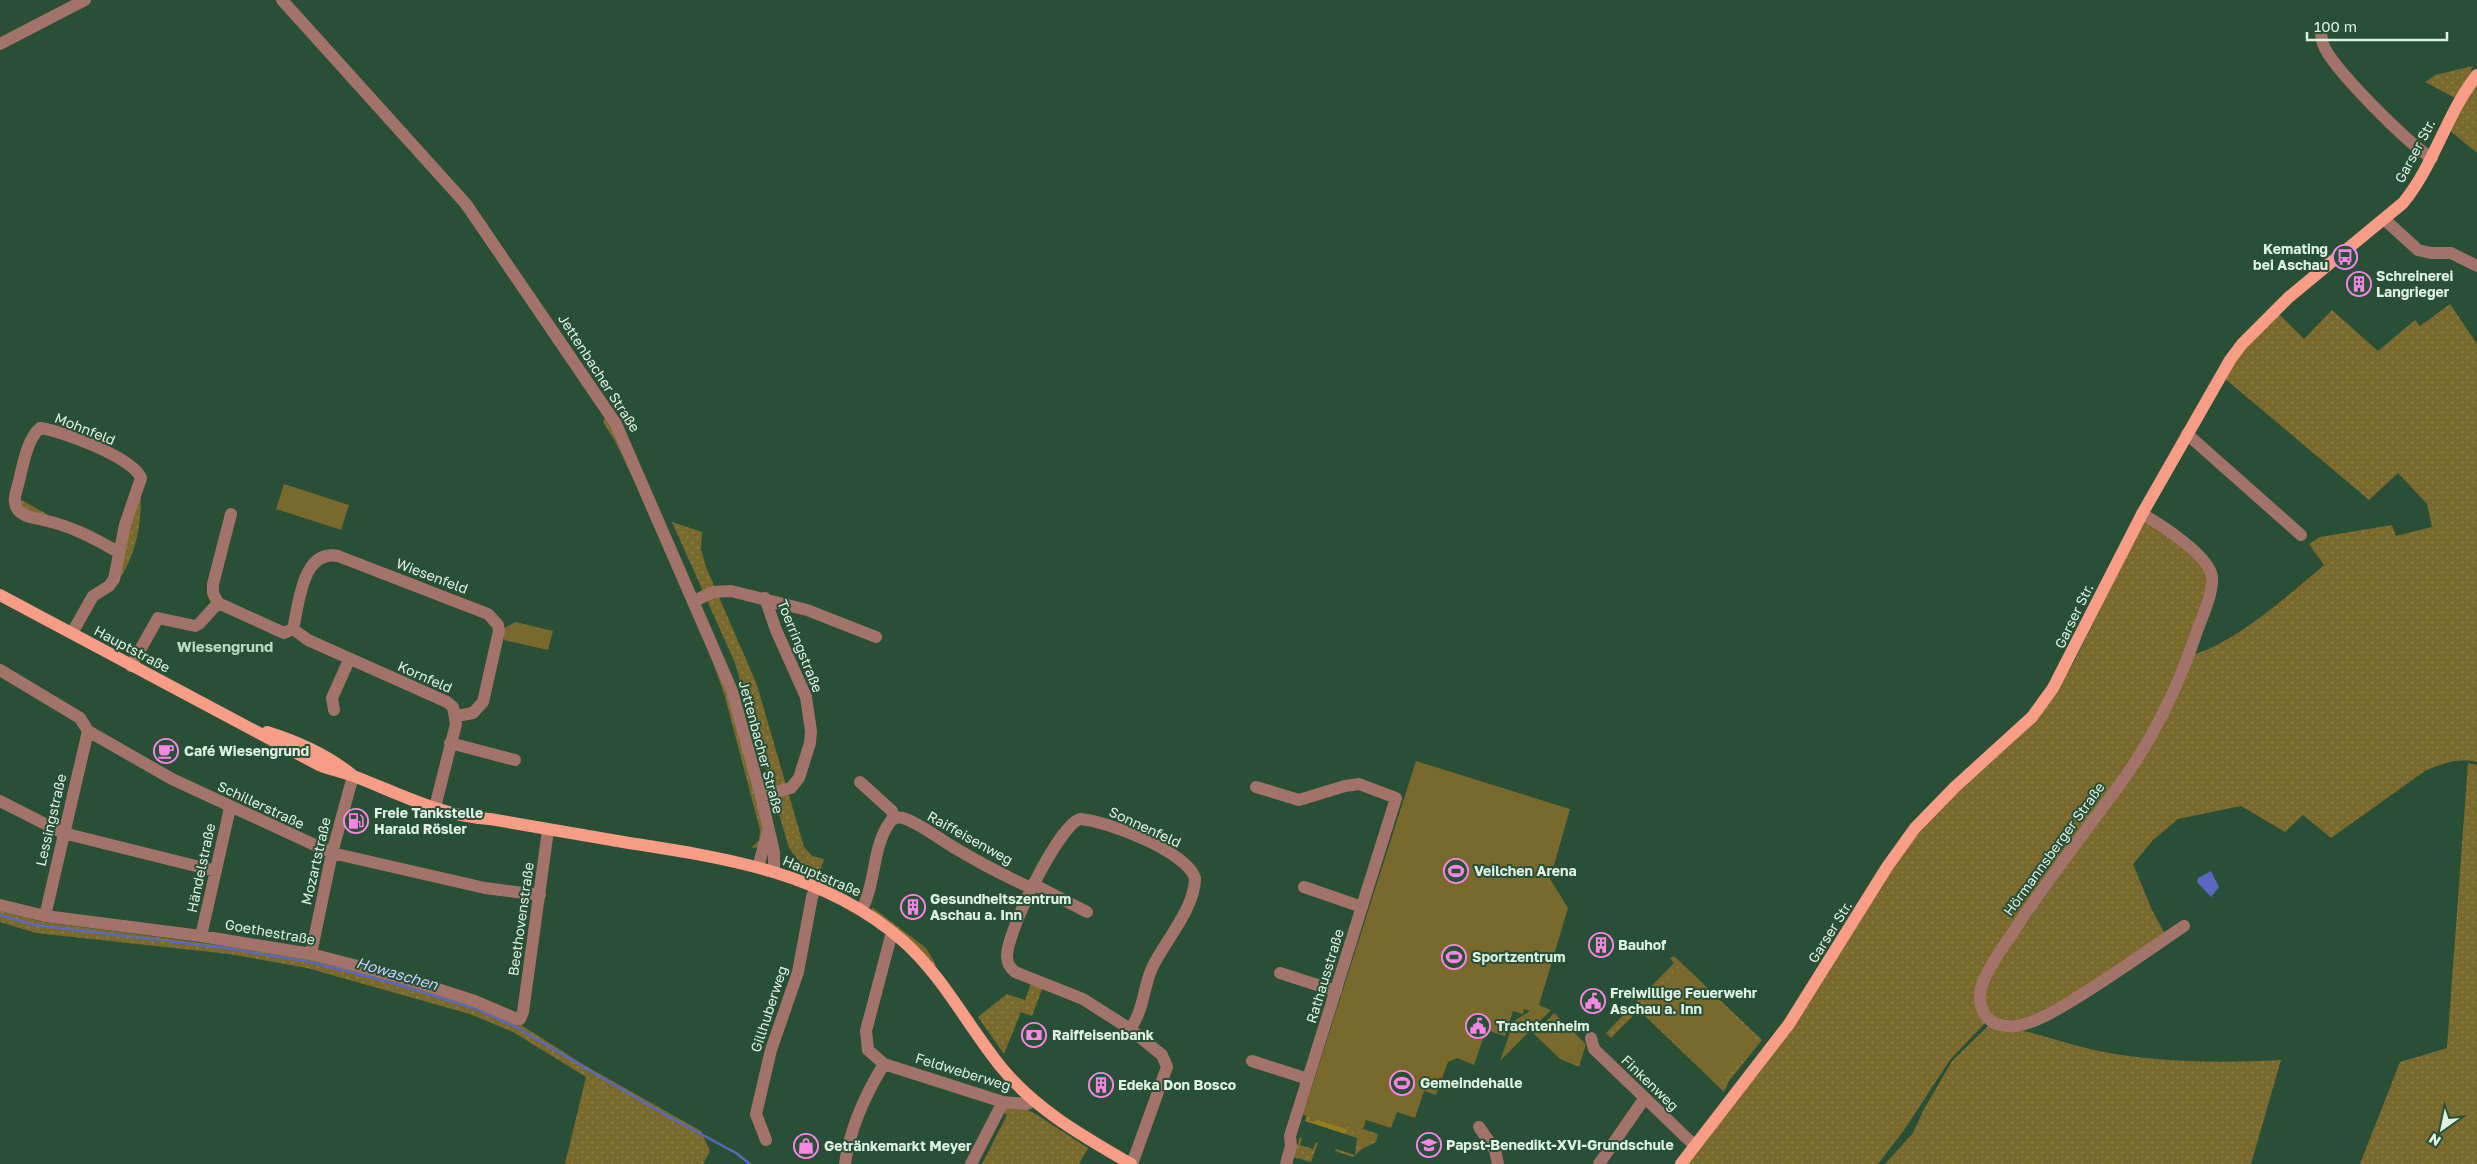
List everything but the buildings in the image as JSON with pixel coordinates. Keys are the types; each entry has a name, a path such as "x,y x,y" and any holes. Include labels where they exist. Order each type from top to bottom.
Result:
{"main road":[{"name":"Garser Str.","path":"1681,1164 1789,1024 1887,867 1915,828 1955,787 2025,724 2053,688 2142,514 2214,384 2242,344 2319,270 2384,219 2410,194 2432,158 2458,101 2477,75"},
{"name":"Hauptstraße","path":"0,595 131,666 250,727 266,738 336,772 353,776 435,807 457,807 490,819 708,856 774,871 816,886 862,910 892,932 929,967 1001,1067 1033,1101 1069,1128 1132,1164"}],"street":[{"path":"0,44 85,0"},
{"name":"Jettenbacher Straße","path":"282,0 466,204 611,415 626,441 732,691 761,796 774,852 774,871"},
{"path":"2321,32 2323,44 2346,77 2389,120 2432,158"},
{"path":"2384,219 2418,250 2431,254 2451,253 2477,266"},
{"name":"Mohnfeld","path":"72,633 93,596 112,583 125,525 140,483 138,471 95,447 53,430 40,428 35,432 31,442 14,499 17,510 28,516 58,523 87,534 118,552"},
{"path":"2187,434 2302,535"},
{"path":"131,666 158,618 195,626 218,603 213,593 213,584 231,514"},
{"name":"Hörmannsberger Straße","path":"2142,514 2182,541 2208,566 2212,574 2212,587 2189,654 2160,718 2114,793 2042,888 2000,951 1981,990 1980,1003 1984,1013 1990,1020 2008,1026 2036,1020 2100,983 2184,926"},
{"name":"Wiesenfeld","path":"293,629 306,576 312,564 320,558 331,555 363,560 488,614 498,625 498,641 484,702 473,713 456,716"},
{"name":"Toerringstraße","path":"694,601 721,590 765,598 807,610 876,638"},
{"name":"Toerringstraße","path":"761,796 791,788 800,778 810,742 811,731 806,697 776,630 765,598"},
{"name":"Kornfeld","path":"218,603 284,633 293,629 308,640 349,660 448,702 453,707 456,716"},
{"path":"334,710 332,698 349,660"},
{"name":"Schillerstraße","path":"0,670 80,718 88,731 172,779 230,808 332,853 485,888 540,895"},
{"path":"435,807 456,716"},
{"name":"Lessingstraße","path":"44,916 88,731"},
{"path":"450,743 515,760"},
{"name":"Mozartstraße","path":"311,954 332,853 353,776"},
{"path":"860,782 886,805 894,818 888,825 882,840 871,875 868,896 862,910"},
{"name":"Rathausstraße","path":"1256,787 1299,800 1345,786 1359,784 1396,798 1290,1136 1292,1146 1286,1164"},
{"path":"0,801 63,833 216,871"},
{"name":"Händelstraße","path":"201,936 230,808"},
{"name":"Raiffeisenweg","path":"894,818 910,822 985,865 1032,886"},
{"name":"Sonnenfeld","path":"1130,1029 1138,1018 1152,968 1194,891 1195,878 1192,869 1173,856 1140,839 1095,820 1080,819 1073,821 1064,832 1032,886 1007,950 1007,963 1010,968 1022,976 1083,999 1130,1029 1162,1055 1167,1067 1132,1164"},
{"name":"Beethovenstraße","path":"523,1012 548,830"},
{"name":"Jettenbacher Straße","path":"758,867 768,832"},
{"name":"Gillhuberweg","path":"766,1140 756,1114 771,1050 798,972 816,886"},
{"path":"1032,886 1087,912"},
{"path":"1304,887 1362,906"},
{"name":"Goethestraße","path":"0,905 44,916 201,936 311,954 400,977 456,995 517,1019 520,1018 523,1012"},
{"path":"845,1164 849,1136 871,1084 884,1064 868,1050 866,1031 892,932"},
{"path":"1280,973 1336,991"},
{"name":"Finkenweg","path":"1591,1038 1594,1049 1695,1146"},
{"path":"1252,1061 1308,1079"},
{"name":"Feldweberweg","path":"884,1064 1003,1102 1027,1104 1033,1101"},
{"path":"1599,1164 1644,1099"},
{"path":"971,1164 1003,1102"},
{"path":"1479,1127 1494,1150 1498,1164"}],"shaded area":[{"path":"2473,66 2472,73 2455,98 2425,82 2435,75"},
{"path":"2477,82 2477,153 2449,130"},
{"path":"2450,304 2477,344 2477,762 2450,762 2425,771 2331,838 2303,815 2285,832 2241,806 2178,819 2153,840 2133,864 2152,910 2164,932 2089,987 2019,1023 1999,1021 1986,1011 1983,990 1988,978 2116,795 2191,655 2225,641 2243,630 2324,565 2309,544 2320,537 2392,525 2396,536 2432,527 2427,504 2398,473 2369,500 2223,377 2234,361 2278,313 2304,339 2332,310 2378,351 2415,320 2420,326"},
{"path":"605,417 617,437 732,706 763,827 760,847 751,848 759,840 760,830 725,697 712,660 634,481 615,441 603,422"},
{"path":"284,484 349,505 341,530 276,509"},
{"path":"141,495 140,519 133,552 117,583 121,556"},
{"path":"18,498 52,517 25,510"},
{"path":"2144,521 2182,542 2210,574 2186,653 2139,749 1983,976 1986,1022 1950,1060 1904,1130 1878,1164 1687,1164 1905,850 1936,812 2016,740 2036,719 2057,690 2075,660"},
{"path":"672,522 702,532 701,549 706,567 757,685 804,847 812,856 824,859 819,874 815,875 804,867 789,848 735,663"},
{"path":"516,622 553,631 548,650 504,640 504,628"},
{"name":"Sportzentrum","path":"1416,761 1570,809 1550,879 1568,908 1539,1005 1551,1010 1500,1061 1514,1021 1530,1011 1524,1009 1523,1014 1513,1011 1505,1036 1486,1030 1474,1065 1457,1058 1448,1062 1436,1095 1424,1091 1415,1118 1397,1112 1391,1128 1366,1120 1363,1129 1348,1124 1347,1129 1303,1115"},
{"path":"2468,763 2477,765 2477,1164 2360,1164 2400,1062 2447,1048"},
{"path":"872,907 926,948 936,965 934,966 872,910"},
{"path":"0,911 43,922 310,957 477,1005 521,1025 584,1065 701,1131 710,1151 703,1164 565,1164 586,1077 513,1032 470,1014 307,968 229,954 36,933 0,922"},
{"path":"1674,956 1762,1040 1729,1081 1724,1092 1639,1010 1611,1038 1606,1033 1674,963 1670,958"},
{"path":"1679,967 1757,1043 1718,1084 1640,1007"},
{"path":"1031,983 1043,987 1032,1016 1021,1012 1004,1054 978,1017 1007,994 1025,1000"},
{"path":"1554,1013 1586,1044 1579,1067 1560,1059 1534,1034"},
{"path":"1990,1024 2017,1029 2094,1050 2164,1060 2234,1062 2281,1060 2251,1164 1885,1164 1913,1133 1923,1111 1952,1061"},
{"path":"1005,1108 1023,1108 1034,1113 1088,1148 1079,1164 982,1164 1007,1115 1002,1112"},
{"path":"1348,1124 1378,1134 1376,1142 1362,1149 1353,1157 1335,1151 1336,1149 1355,1155 1357,1138 1345,1134"},
{"path":"1363,1131 1369,1137 1363,1143 1357,1137"},
{"path":"1300,1137 1302,1138 1300,1145 1313,1149 1316,1142 1318,1143 1311,1162 1293,1157"}],"green space":[{"path":"1307,1116 1347,1129 1345,1134 1305,1121"}],"water":[{"path":"2211,871 2219,887 2211,897 2197,882 2198,878"}],"waterway":[{"name":"Howaschen","path":"0,915 35,925 226,948 311,962 393,983 477,1009 516,1027 664,1114 736,1153 750,1164"}],"place":[{"name":"Kemating bei Aschau","path":"2345,257"},
{"name":"Schreinerei Langrieger","path":"2359,284"},
{"name":"Café Wiesengrund","path":"166,751"},
{"name":"Freie Tankstelle Harald Rösler","path":"356,821"},
{"name":"Veilchen Arena","path":"1456,871"},
{"name":"Gesundheitszentrum Aschau a. Inn","path":"913,907"},
{"name":"Bauhof","path":"1601,945"},
{"name":"Sportzentrum","path":"1454,957"},
{"name":"Freiwillige Feuerwehr Aschau a. Inn","path":"1593,1001"},
{"name":"Trachtenheim","path":"1478,1026"},
{"name":"Raiffeisenbank","path":"1034,1035"},
{"name":"Gemeindehalle","path":"1402,1083"},
{"name":"Edeka Don Bosco","path":"1101,1085"},
{"name":"Papst-Benedikt-XVI-Grundschule","path":"1429,1145"},
{"name":"Getränkemarkt Meyer","path":"806,1146"}],"district":[{"name":"Wiesengrund","path":"225,647"}]}
